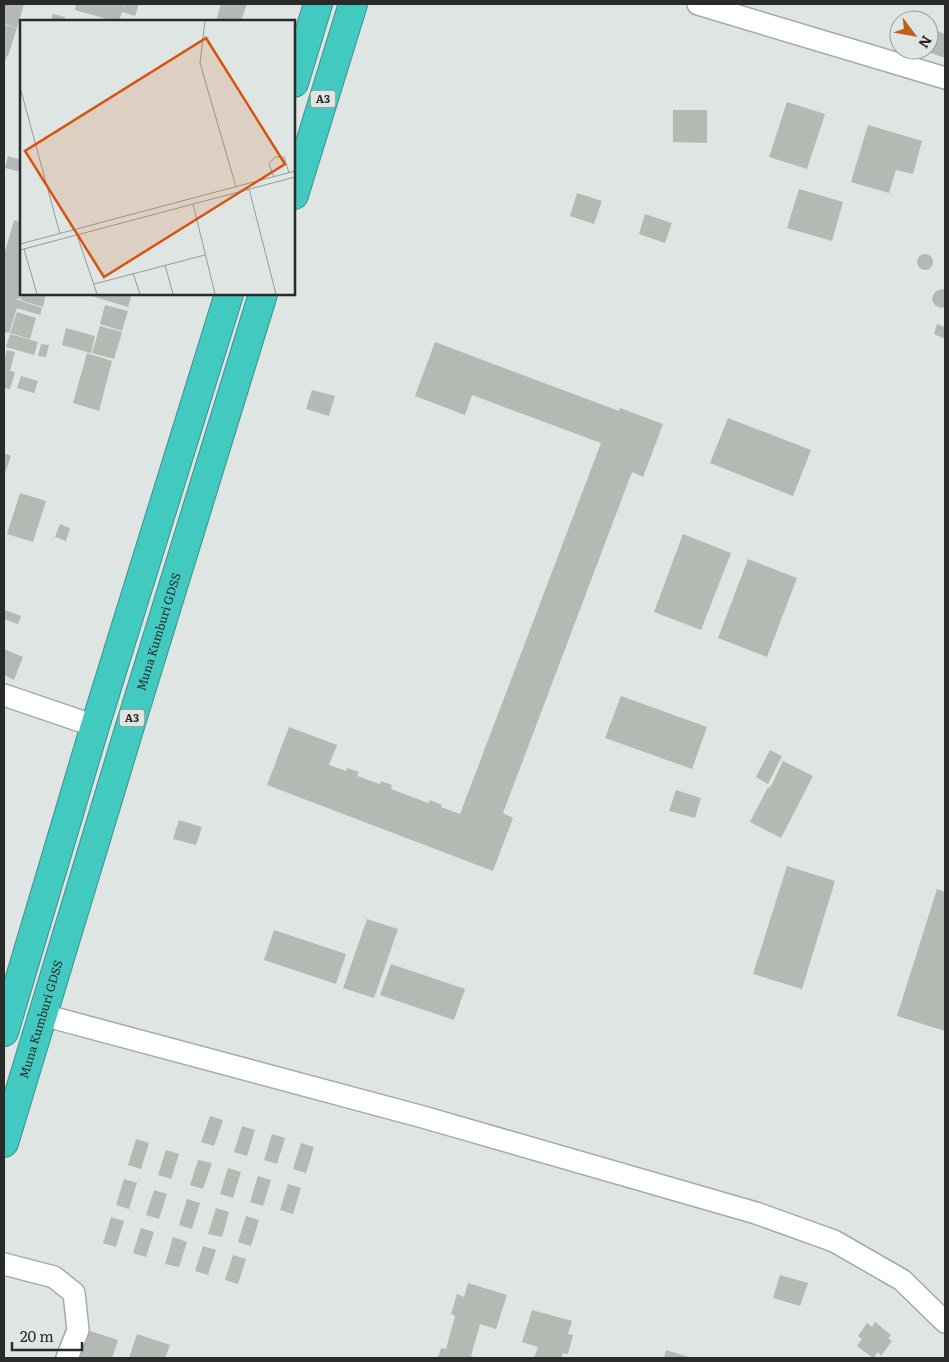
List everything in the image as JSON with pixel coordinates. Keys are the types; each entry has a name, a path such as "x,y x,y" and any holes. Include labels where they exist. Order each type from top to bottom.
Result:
{"highway":[{"name":"A3","path":"295,81 318,4"},
{"name":"A3","path":"295,192 353,4"},
{"name":"A3","path":"4,1032 95,726 229,295"},
{"name":"Muna Kumburi GDSS","path":"4,1144 263,295"}],"street":[{"path":"698,4 945,78"},
{"path":"4,695 95,726"},
{"path":"42,1015 423,1117 756,1213 834,1240 902,1280 945,1322"},
{"path":"4,1264 54,1277 74,1293 78,1330 66,1358"}],"building":[{"path":"4,4 24,4 17,28 4,24"},
{"path":"76,4 124,4 124,9 125,4 139,4 135,16 122,12 119,20 110,20 75,10"},
{"path":"221,4 247,4 241,20 216,20"},
{"path":"53,14 65,17 64,20 51,20"},
{"path":"4,25 17,28 4,64"},
{"path":"939,32 945,34 945,58 939,56"},
{"path":"787,102 825,114 807,169 769,157"},
{"path":"673,110 707,110 707,143 673,142"},
{"path":"868,125 922,141 913,174 896,170 889,193 851,182"},
{"path":"8,156 20,160 20,172 5,168"},
{"path":"799,189 843,202 832,241 787,228"},
{"path":"577,193 602,201 594,224 570,216"},
{"path":"645,214 672,223 665,243 639,234"},
{"path":"14,220 20,222 20,295 19,299 15,299 42,308 40,315 17,308 9,333 4,332 4,255"},
{"path":"922,254 928,254 933,259 931,268 922,270 917,265 917,259"},
{"path":"945,290 945,307 941,308 932,301 936,291"},
{"path":"22,295 46,295 43,307 20,300"},
{"path":"88,295 132,295 128,307"},
{"path":"105,305 128,311 122,331 100,324"},
{"path":"17,312 36,318 30,339 10,333"},
{"path":"937,324 945,327 945,339 934,334"},
{"path":"100,326 122,332 114,359 92,353"},
{"path":"66,328 95,336 91,353 62,345"},
{"path":"10,334 38,342 34,355 6,347"},
{"path":"435,342 619,411 620,408 663,424 643,477 632,472 503,813 513,818 493,871 267,785 289,727 337,745 329,765 346,771 347,768 359,772 357,776 380,784 381,781 392,785 391,789 428,803 430,800 442,805 441,807 460,814 601,443 472,395 465,415 415,396"},
{"path":"41,344 49,345 46,357 38,356"},
{"path":"7,350 15,352 10,371 15,372 10,389 4,388 4,361"},
{"path":"87,353 112,361 99,411 73,403"},
{"path":"21,376 38,381 34,393 17,388"},
{"path":"312,390 335,396 329,416 306,409"},
{"path":"728,418 811,450 793,496 710,463"},
{"path":"4,453 11,456 4,476"},
{"path":"20,493 46,501 33,542 7,534"},
{"path":"60,524 70,528 66,541 55,537"},
{"path":"683,534 731,553 701,630 654,612"},
{"path":"748,559 797,578 767,657 718,638"},
{"path":"5,610 21,616 18,624 4,619"},
{"path":"4,649 23,657 14,680 4,675"},
{"path":"621,696 707,727 692,769 605,738"},
{"path":"770,750 782,756 768,784 756,777"},
{"path":"783,761 813,776 781,838 750,822"},
{"path":"676,790 701,798 695,818 669,811"},
{"path":"179,820 202,827 196,845 173,839"},
{"path":"787,866 835,881 802,989 753,974"},
{"path":"937,889 945,892 945,1031 897,1016"},
{"path":"367,919 398,929 374,998 343,988"},
{"path":"274,930 346,954 336,984 264,960"},
{"path":"391,964 465,989 454,1020 380,995"},
{"path":"210,1116 223,1120 214,1146 201,1142"},
{"path":"242,1126 255,1130 247,1156 234,1152"},
{"path":"272,1134 285,1138 277,1164 264,1160"},
{"path":"136,1139 149,1143 141,1169 128,1165"},
{"path":"301,1143 314,1147 306,1173 293,1169"},
{"path":"166,1150 179,1154 171,1179 158,1175"},
{"path":"198,1160 212,1163 203,1189 190,1185"},
{"path":"228,1168 241,1172 233,1198 220,1194"},
{"path":"258,1176 271,1180 263,1206 250,1202"},
{"path":"124,1179 137,1183 129,1209 116,1205"},
{"path":"288,1184 301,1188 293,1214 280,1210"},
{"path":"154,1190 167,1194 159,1219 146,1215"},
{"path":"187,1199 200,1203 192,1229 179,1225"},
{"path":"216,1208 229,1212 222,1237 208,1234"},
{"path":"246,1216 259,1220 251,1246 238,1242"},
{"path":"111,1217 124,1221 116,1247 103,1243"},
{"path":"141,1228 154,1232 146,1257 133,1253"},
{"path":"173,1237 187,1242 179,1267 165,1264"},
{"path":"203,1246 216,1250 208,1275 195,1271"},
{"path":"233,1255 246,1259 238,1284 225,1280"},
{"path":"780,1275 808,1283 800,1306 773,1298"},
{"path":"468,1283 507,1295 496,1329 480,1324 471,1356 478,1358 438,1358 441,1348 446,1349 455,1316 451,1314 457,1294 464,1297"},
{"path":"532,1310 572,1321 568,1334 573,1335 568,1354 563,1353 561,1358 534,1358 538,1347 522,1342"},
{"path":"875,1322 891,1335 888,1338 892,1341 881,1356 878,1352 873,1358 857,1346 862,1339 858,1336 867,1323 872,1327"},
{"path":"78,1327 118,1340 112,1358 68,1358"},
{"path":"137,1334 170,1345 165,1358 129,1358"},
{"path":"666,1350 692,1358 664,1358"}]}
